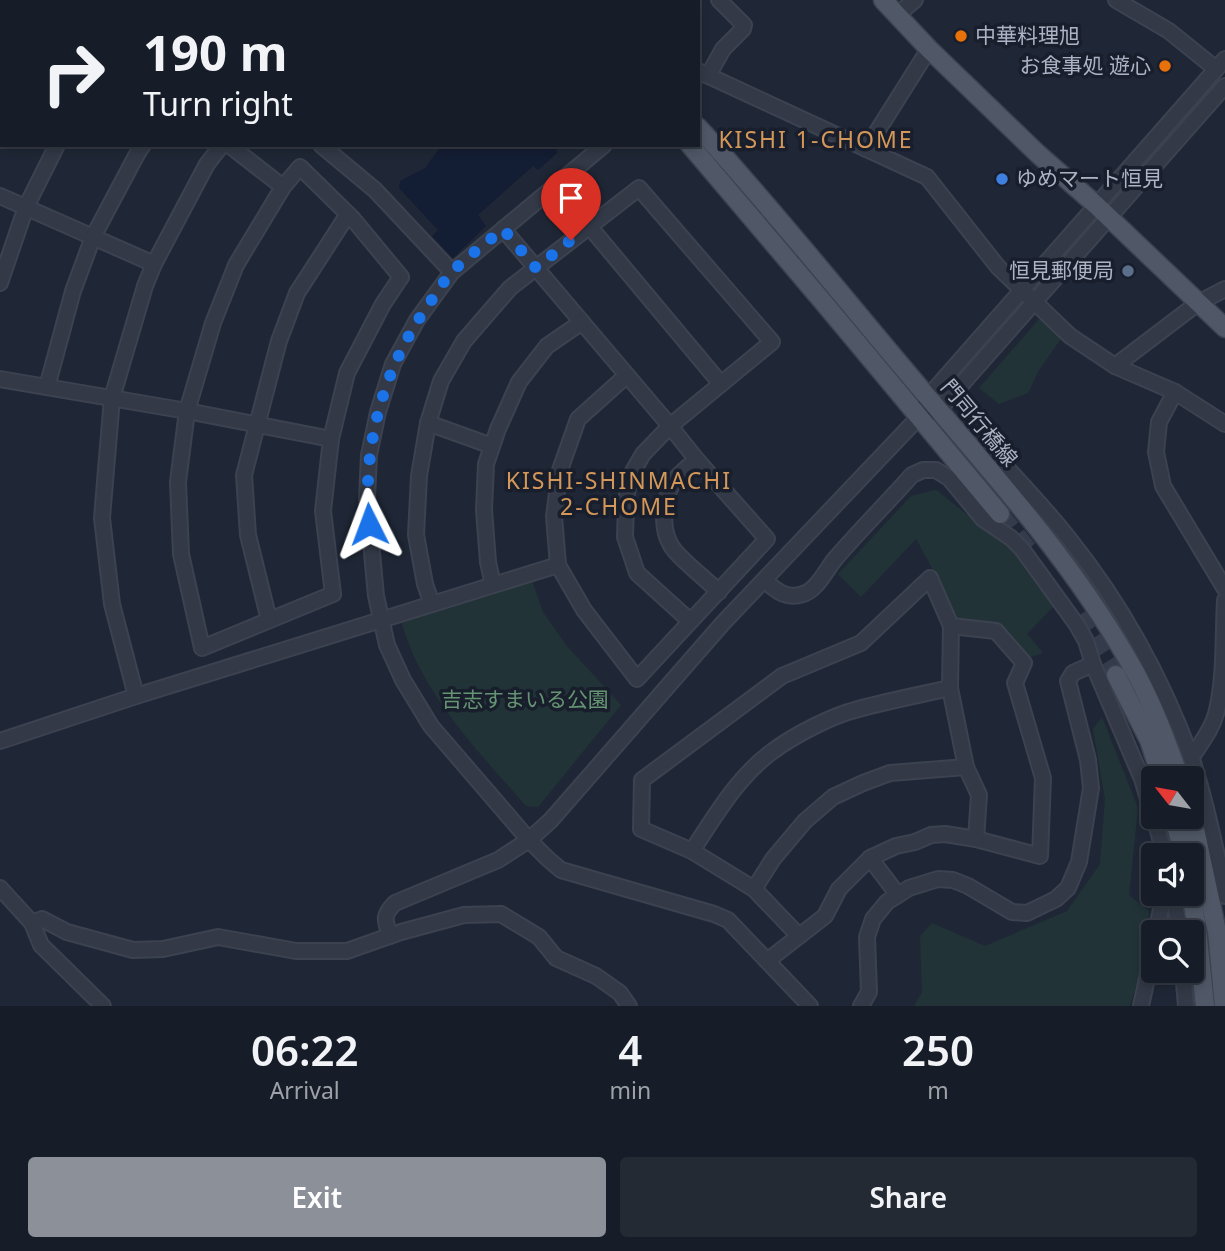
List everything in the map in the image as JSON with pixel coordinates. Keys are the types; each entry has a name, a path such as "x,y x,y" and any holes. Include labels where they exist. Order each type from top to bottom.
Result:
{"main road":[{"path":"883,0 929,49 1038,154 1225,328"},
{"name":"門司行橋線","path":"700,129 980,458 1063,562 1127,658 1156,712 1175,766"},
{"name":"門司行橋線","path":"692,147 1000,514"},
{"path":"1116,675 1149,740 1158,766"},
{"path":"1204,862 1217,932 1224,1006"},
{"path":"1193,906 1205,1006"}],"street":[{"path":"719,0 744,26 703,74 927,177 998,267 1070,336 1115,366 1175,392 1225,424"},
{"path":"898,14 915,0"},
{"path":"390,936 385,920 387,911 395,903 498,860 529,840 551,820 723,623 919,417 1034,303 1102,211 1220,64 1116,0"},
{"path":"866,149 929,49"},
{"path":"933,404 1023,290 1225,86"},
{"path":"0,284 26,207 56,147"},
{"path":"47,387 73,291 93,237 142,147"},
{"path":"136,696 112,604 102,518 112,398 145,286 207,164 220,147"},
{"path":"232,147 283,187"},
{"path":"323,147 375,190 452,272"},
{"path":"602,147 452,272 417,320 393,364 373,433 367,498 376,596 387,645 403,680 431,726 529,840 561,870 728,920 810,1006"},
{"path":"300,167 348,214 401,277 383,304 347,373 331,439 323,511 333,594 202,648 181,554 178,482 187,411 213,323 236,265 283,187 300,167"},
{"path":"432,604 425,584 416,535 419,476 428,424 442,381 464,341 510,288 639,188 772,342 670,426 643,454 629,478 625,537 637,573 690,621"},
{"path":"0,196 155,264"},
{"path":"269,620 248,535 244,475 279,341 297,293 348,214"},
{"path":"589,226 721,384"},
{"path":"503,229 767,539 637,679 584,610 558,565 554,516 560,470 578,419 626,376"},
{"path":"1115,366 1198,303 1225,289"},
{"path":"493,585 488,562 484,510 486,464 492,446 519,382 547,346 582,322"},
{"path":"0,379 331,439"},
{"path":"1175,392 1158,422 1156,452 1163,486 1225,589"},
{"path":"428,424 492,446"},
{"path":"980,458 992,452 1071,542 1118,607 1166,698 1191,758 1202,843"},
{"path":"697,460 678,475 668,492 666,533 674,549 719,592"},
{"path":"765,580 780,594 799,596 806,593 912,475 923,470 936,470 949,478 983,519 1022,549 1077,625 1141,777"},
{"path":"1,741 136,696 558,565"},
{"path":"799,936 754,889 692,851 640,829 642,780 782,676 861,643 930,578 951,626 950,688 966,767 979,795 976,839"},
{"path":"1191,758 1207,735 1217,711 1223,682 1225,600"},
{"path":"766,961 825,916 839,889 870,858 896,846 931,835 945,834 976,839 1040,856 1043,778 1015,683 1024,663 996,631 951,626"},
{"path":"861,1006 869,992 867,937 873,919 887,902 909,888 938,879 953,880 1012,912 1027,913 1056,899 1068,888 1079,862 1091,788 1088,760 1068,681 1073,673 1093,664"},
{"path":"692,851 729,797 772,751 853,710 950,688"},
{"path":"754,889 773,859 805,821 833,797 890,773 966,767"},
{"path":"870,858 898,895"},
{"path":"1204,862 1225,896"},
{"path":"0,888 32,923 41,945 103,1006"},
{"path":"32,923 42,919 67,932 133,950 163,950 218,937 296,951 347,951 464,915 501,914 539,937 556,958 596,976 620,993 629,1006"},
{"path":"1141,1006 1147,983"},
{"path":"1184,983 1186,1006"}],"green space":[{"path":"1041,317 1063,336 1039,370 1028,393 999,404 979,388"},
{"path":"934,490 1007,542 1027,567 1053,607 1027,634 1043,653 1028,658 998,625 957,620 953,617 916,539 861,597 838,574 911,496"},
{"name":"吉志すまいる公園","path":"532,581 543,612 566,645 621,705 538,807 526,806 454,722 424,675 402,624 405,620"},
{"path":"1102,717 1138,808 1129,895 1149,911 1149,920 1141,920 1141,970 1130,1006 914,1006 922,992 920,936 932,923 985,946 1067,911 1100,864 1105,799 1093,729"}],"water":[{"path":"441,147 557,148 557,153 538,170 533,166 478,215 486,226 453,258 432,236 438,230 399,188 400,181 425,168"}],"tunnel":[{"path":"1000,514 1028,549"},
{"path":"1078,616 1116,675"}],"place":[{"name":"中華料理旭","path":"961,36"},
{"name":"お食事処 遊心","path":"1165,66"},
{"name":"ゆめマート恒見","path":"1002,179"},
{"name":"恒見郵便局","path":"1128,271"}],"district":[{"name":"KISHI 1-CHOME","path":"816,140"},
{"name":"KISHI-SHINMACHI 2-CHOME","path":"619,494"}],"route":[{"path":"369,524 369,455 378,412 393,364 417,320 452,272 503,229 536,268 571,240"}]}
